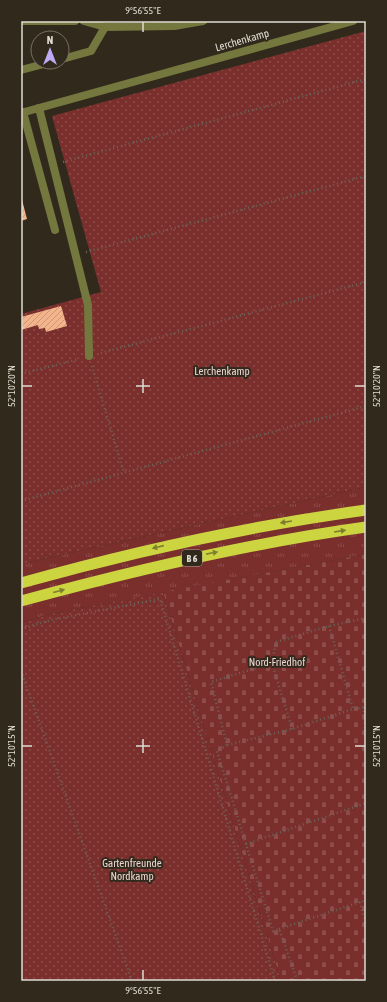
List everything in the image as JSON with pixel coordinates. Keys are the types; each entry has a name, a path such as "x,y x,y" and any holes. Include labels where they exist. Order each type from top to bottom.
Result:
{"highway":[{"name":"B 6","path":"21,583 120,556 203,537 366,510"},
{"name":"B 6","path":"21,601 207,554 272,541 366,527"}],"street":[{"path":"21,21 75,21"},
{"path":"84,21 105,27 174,26 203,21"},
{"name":"Lerchenkamp","path":"22,112 353,21"},
{"path":"70,57 91,51 105,27"},
{"path":"39,108 88,305 89,356"},
{"path":"22,112 55,230"}],"path":[{"path":"53,164 366,79"},
{"path":"76,255 366,176"},
{"path":"21,374 366,282"},
{"path":"89,356 124,473"},
{"path":"21,501 366,406"},
{"path":"21,629 51,620 160,599 275,981"},
{"path":"292,729 272,663 276,642 329,626 366,618"},
{"path":"329,626 353,709"},
{"path":"227,745 211,682 272,663"},
{"path":"21,672 132,981"},
{"path":"366,748 365,707 353,709 292,729 227,745 217,751 273,931 366,900"},
{"path":"246,844 366,803"},
{"path":"360,902 366,925"},
{"path":"279,929 296,977 295,981"}],"green space":[{"name":"Lerchenkamp","path":"366,31 366,487 21,564 21,314 101,292 52,116"},
{"path":"366,487 366,554 49,614 21,623 21,564"},
{"name":"Nord-Friedhof","path":"366,554 366,981 281,981 163,592"},
{"name":"Gartenfreunde Nordkamp","path":"163,592 281,981 21,981 21,623 49,614"}],"building":[{"path":"21,196 27,219 21,221"},
{"path":"61,306 67,326 46,332 45,328 39,329 38,325 21,330 21,317"}]}
